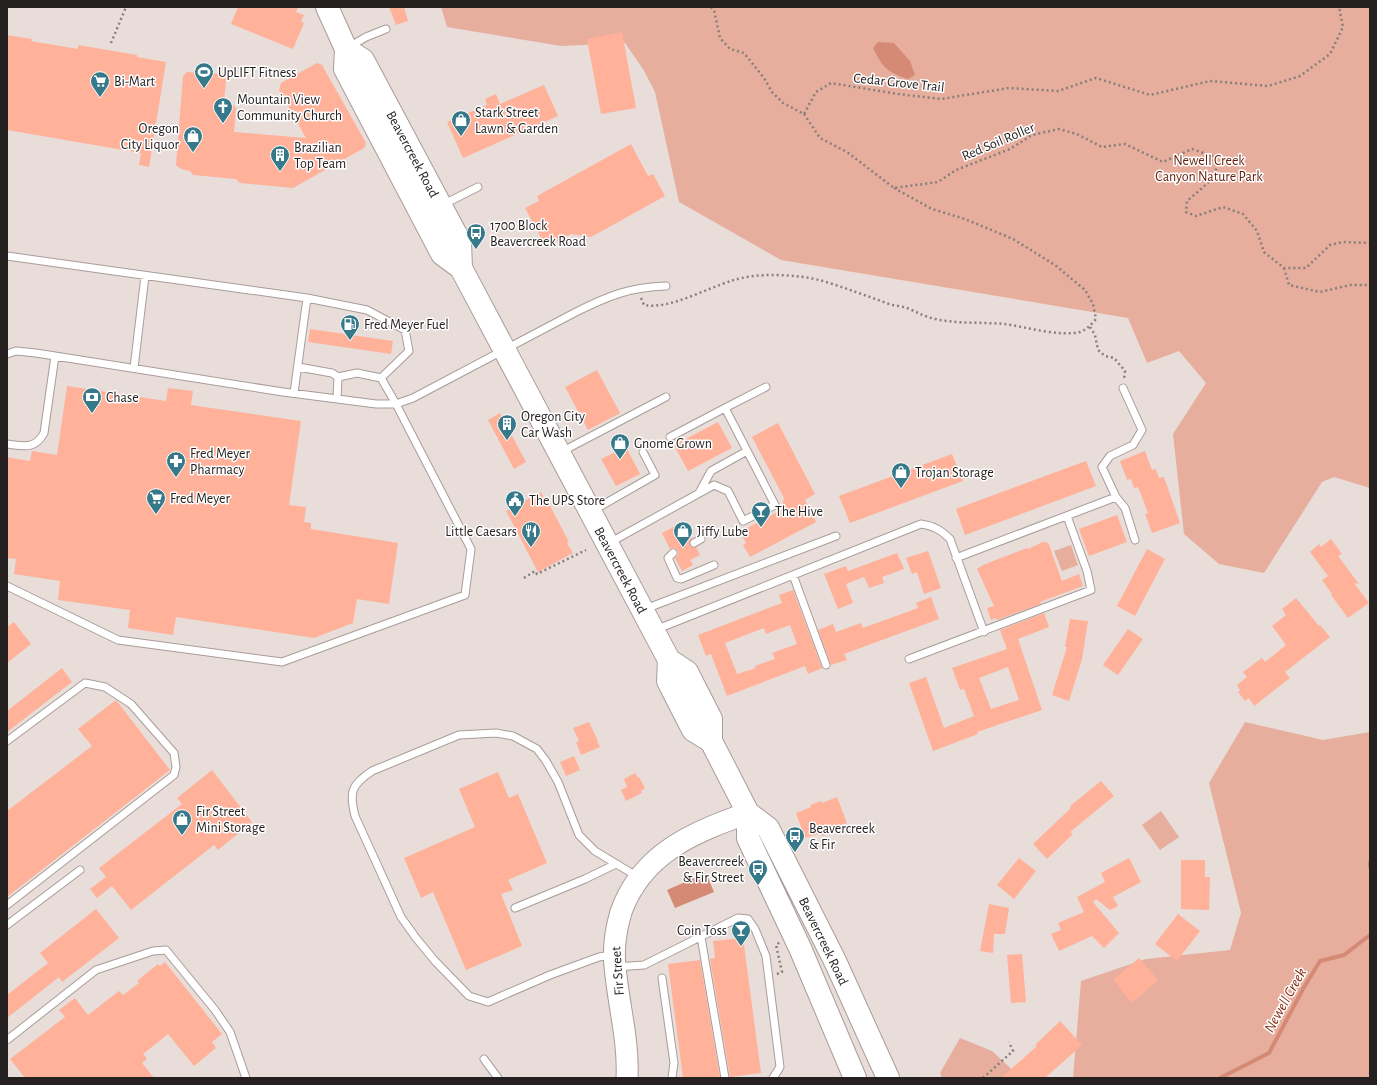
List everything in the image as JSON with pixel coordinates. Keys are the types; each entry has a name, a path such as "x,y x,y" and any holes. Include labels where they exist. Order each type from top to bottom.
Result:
{"main road":[{"name":"Beavercreek Road","path":"327,7 346,49 345,69 375,128 442,254 461,268 669,660 687,672 712,719 711,741 748,813 768,828 834,961 888,1078"},
{"name":"Beavercreek Road","path":"346,49 363,60 460,242 461,268"},
{"path":"375,128 400,155 424,200 433,207 440,206"},
{"name":"Beavercreek Road","path":"748,813 748,838 797,942 856,1078"}],"street":[{"name":"Fir Street","path":"626,1078 627,1060 614,961 617,925 625,902 638,878 656,859 678,844 720,823 748,813"}],"lane":[{"path":"346,49 366,37 386,29"},
{"path":"440,206 478,187"},
{"path":"7,256 307,298 366,310 405,330 408,351 381,378"},
{"path":"134,368 145,276"},
{"path":"7,354 16,351 55,356 294,393 376,404 396,404 413,398 603,299 636,288 666,286"},
{"path":"294,393 307,298"},
{"path":"7,444 31,446 41,439 44,433 55,356"},
{"path":"7,586 118,640 282,662 465,595 471,550 396,404 381,378 357,372 338,377 332,373 298,367"},
{"path":"337,399 338,377"},
{"path":"670,437 766,387"},
{"path":"1123,388 1142,430 1133,445 1110,456 1102,467 1116,498 1125,508 1135,540"},
{"path":"559,453 666,397"},
{"path":"607,544 714,485 728,491 743,521 775,505 725,408"},
{"path":"699,493 711,472 747,451"},
{"path":"591,512 655,475 643,452"},
{"path":"956,558 1116,498"},
{"path":"909,659 984,632 1090,590 1087,571 1067,516"},
{"path":"653,631 921,524 933,526 942,531 950,539 984,632"},
{"path":"642,610 836,536"},
{"path":"694,543 701,539"},
{"path":"673,553 668,558 677,578 681,579 714,565"},
{"path":"793,575 826,665"},
{"path":"7,741 85,683 105,687 131,704 174,753 176,767 174,775 7,905"},
{"path":"638,878 626,868 616,864 595,851 579,835 558,782 546,761 537,749 513,736 496,733 459,735 372,770 361,778 354,788 351,799 355,816 401,917 435,961 469,996 488,1002 550,975 598,957 644,965 738,918 748,919 755,929 766,956 780,1067 773,1078"},
{"path":"515,908 586,879 616,864"},
{"path":"7,925 80,870"},
{"path":"701,937 725,1078"},
{"path":"7,1040 96,970 153,951 166,950 215,1010 230,1032 246,1078"},
{"path":"662,978 674,1063 672,1078"},
{"path":"484,1059 498,1078"}],"path":[{"path":"111,42 126,7"},
{"path":"636,288 644,305 652,306 687,298 732,280 776,275 821,281 854,291 891,305 906,307 935,319 953,322 1004,324 1064,333 1079,332 1090,327 1096,319 1093,304 1085,290 1055,265 1013,239 965,219 932,209 894,188 846,152 820,138 804,114 783,103 772,92 764,78 744,53 730,49 720,38 714,10 711,7"},
{"name":"Cedar Grove Trail","path":"804,114 816,92 831,83 898,94 941,99 1009,88 1058,91 1096,78 1150,95 1210,81 1268,86 1300,76 1330,54 1343,27 1339,7"},
{"name":"Red Soil Roller","path":"894,188 938,182 956,170 1010,149 1032,135 1059,129 1077,134 1102,147 1125,144 1163,162 1192,149 1212,156 1217,168 1208,183 1187,201 1186,212 1196,216 1223,207 1243,214 1257,231 1264,252 1284,268"},
{"path":"1370,242 1343,242 1330,245 1306,268 1284,268 1289,286 1320,292 1350,285 1370,285"},
{"path":"1090,327 1095,335 1098,350 1105,356 1114,358 1125,371 1123,388"},
{"path":"524,578 535,571 537,574 586,550"},
{"path":"983,1078 1013,1051 1009,1042"}],"green space":[{"name":"Newell Creek Canyon Nature Park","path":"441,7 1370,7 1370,488 1334,477 1322,482 1264,573 1219,564 1184,534 1173,434 1206,383 1179,351 1147,363 1128,318 781,260 679,202 655,92 643,69 625,43 561,46 447,27"},
{"path":"1071,545 1078,565 1062,571 1054,551"},
{"path":"1245,722 1323,740 1370,732 1370,1078 1073,1078 1081,981 1146,959 1230,950 1241,913 1209,783"},
{"path":"1161,811 1179,837 1160,850 1142,825"},
{"path":"960,1038 992,1051 1021,1078 942,1078 940,1073"}],"shaded area":[{"path":"878,42 894,43 910,61 915,75 908,79 895,74 886,68 873,48"},
{"path":"706,873 714,892 675,908 667,890"}],"building":[{"path":"238,7 298,7 296,12 304,15 301,21 304,23 293,49 231,24"},
{"path":"389,7 404,7 408,21 396,25"},
{"path":"622,32 636,108 601,114 587,39"},
{"name":"Bi-Mart","path":"7,35 32,39 31,41 78,49 78,45 137,55 137,57 166,62 149,167 139,165 141,153 7,130"},
{"path":"317,63 322,65 366,143 364,148 293,188 240,183 236,179 193,175 190,171 181,169 176,165 183,76 187,72 223,74 226,79 224,103 232,104 236,108 234,132 306,138 279,90 281,83"},
{"path":"544,85 558,116 463,158 447,122 487,105 485,99 496,94 500,104"},
{"path":"631,144 648,176 653,174 665,196 591,237 571,234 546,247 525,208 539,201 537,196"},
{"name":"Fred Meyer Fuel","path":"310,329 393,341 391,354 308,342"},
{"path":"597,370 620,413 588,430 565,387"},
{"name":"Fred Meyer","path":"67,386 166,401 168,388 193,391 191,405 301,421 289,505 306,507 304,522 311,523 311,529 398,543 389,604 357,599 353,623 314,638 176,617 173,635 128,628 130,610 58,600 60,581 14,574 16,559 7,558 7,457 30,461 32,451 57,455"},
{"name":"Oregon City Car Wash","path":"500,413 526,462 514,469 488,420"},
{"path":"718,422 732,448 688,471 674,445"},
{"path":"778,423 815,494 805,500 816,522 750,557 743,545 746,543 740,532 781,510 784,498 752,437"},
{"path":"626,447 640,474 616,486 601,459"},
{"path":"1145,451 1152,470 1156,469 1159,478 1164,477 1180,523 1152,533 1145,514 1148,513 1138,487 1134,488 1131,479 1127,480 1120,461"},
{"name":"Trojan Storage","path":"952,454 963,481 850,523 839,496"},
{"path":"1086,461 1096,486 965,535 956,509"},
{"path":"541,492 546,503 548,502 569,542 567,543 573,553 538,572 506,511"},
{"path":"1117,515 1127,542 1089,556 1079,529"},
{"name":"Jiffy Lube","path":"683,522 692,539 690,541 690,545 692,547 696,547 700,555 690,560 693,565 682,571 675,558 678,555 678,551 675,548 670,549 662,533"},
{"path":"1331,539 1342,554 1338,556 1359,584 1354,583 1369,603 1348,618 1322,580 1328,576 1310,552 1319,544 1321,547"},
{"path":"1045,541 1045,543 1048,542 1062,581 1079,574 1083,586 1040,602 1041,604 997,620 996,618 991,620 987,608 994,606 977,569 983,565 1027,548 1028,549"},
{"path":"1147,549 1165,559 1135,616 1117,606"},
{"path":"928,551 941,588 924,594 917,572 912,574 906,558"},
{"path":"897,553 904,569 882,577 884,583 869,588 864,577 846,584 853,603 838,609 824,574 846,566 848,571"},
{"path":"793,590 822,668 808,674 805,666 727,696 711,654 706,656 698,635 782,603 779,595","holes":["790,625 797,644 772,653 775,659 755,666 756,668 737,674 725,643 764,628 766,634"]},
{"path":"931,597 939,619 844,654 847,660 831,665 818,630 833,624 836,632 861,623 863,628 918,608 916,603"},
{"path":"1296,598 1330,637 1285,672 1290,678 1254,706 1249,698 1245,701 1238,692 1240,690 1237,685 1247,677 1243,672 1262,658 1265,662 1286,645 1272,626 1286,615 1282,609"},
{"path":"1044,613 1049,627 1018,639 1042,710 977,732 978,734 933,751 909,683 926,677 944,728 974,716 964,689 960,690 952,668 1007,649 1000,630","holes":["1008,667 1019,700 991,709 979,678"]},
{"path":"1070,619 1088,621 1082,659 1069,701 1052,695 1067,647 1065,647"},
{"path":"14,622 31,644 7,663 7,627"},
{"path":"1128,629 1143,639 1118,675 1103,665"},
{"path":"62,668 72,682 7,732 7,711"},
{"path":"116,700 170,770 7,897 7,811 92,746 78,729"},
{"path":"589,722 600,747 581,755 576,742 579,741 573,728"},
{"path":"574,756 580,770 566,776 560,762"},
{"path":"212,770 252,822 218,850 214,845 131,910 112,886 97,898 90,889 106,877 99,868 182,804 177,798"},
{"path":"498,772 509,798 518,794 547,863 508,880 513,890 501,894 522,946 466,970 433,892 421,898 404,858 475,827 459,789"},
{"path":"635,773 645,788 641,791 642,793 626,801 621,790 627,787 624,779"},
{"path":"1101,781 1114,796 1070,832 1073,834 1047,859 1033,844 1071,808 1070,806"},
{"path":"837,797 847,823 832,829 833,832 822,836 821,833 805,838 796,813 811,807 810,805 821,801 822,803"},
{"path":"1019,858 1036,871 1014,899 997,885"},
{"path":"1129,858 1141,882 1113,897 1118,906 1110,910 1096,899 1093,902 1119,933 1104,948 1092,936 1059,951 1051,934 1061,930 1058,923 1084,912 1077,897 1105,882 1101,873"},
{"path":"1181,860 1205,860 1205,877 1210,877 1209,910 1181,909"},
{"path":"989,904 1009,908 1005,934 994,934 993,953 980,951"},
{"path":"96,909 119,938 62,982 59,977 7,1018 7,995 48,963 40,953"},
{"path":"1178,914 1200,931 1177,961 1155,944"},
{"path":"743,938 761,1073 730,1077 710,959 715,958 713,941"},
{"path":"1022,954 1026,1002 1011,1003 1007,955"},
{"path":"1139,958 1158,980 1132,1003 1113,980"},
{"path":"700,960 720,1078 683,1078 668,964"},
{"path":"165,962 222,1034 212,1042 216,1048 194,1066 168,1034 143,1054 147,1059 142,1063 154,1078 25,1078 10,1059 65,1017 59,1010 75,998 88,1015 119,991 123,995 139,983 137,981 158,964 160,966"},
{"path":"1060,1021 1082,1045 1045,1078 1001,1078 1037,1046 1035,1045"}],"waterway":[{"name":"Newell Creek","path":"1370,862 1370,867"},
{"name":"Newell Creek","path":"1220,1078 1269,1053 1303,989 1320,961 1344,955 1370,935"}],"place":[{"name":"UpLIFT Fitness","path":"204,89"},
{"name":"Bi-Mart","path":"100,98"},
{"name":"Mountain View Community Church","path":"223,124"},
{"name":"Stark Street Lawn & Garden","path":"461,137"},
{"name":"Oregon City Liquor","path":"193,153"},
{"name":"Brazilian Top Team","path":"280,172"},
{"name":"1700 Block Beavercreek Road","path":"476,250"},
{"name":"Fred Meyer Fuel","path":"350,341"},
{"name":"Chase","path":"92,414"},
{"name":"Oregon City Car Wash","path":"507,441"},
{"name":"Gnome Grown","path":"620,460"},
{"name":"Fred Meyer Pharmacy","path":"176,478"},
{"name":"Trojan Storage","path":"901,489"},
{"name":"Fred Meyer","path":"156,515"},
{"name":"The UPS Store","path":"515,517"},
{"name":"The Hive","path":"761,528"},
{"name":"Little Caesars","path":"531,548"},
{"name":"Jiffy Lube","path":"683,548"},
{"name":"Fir Street Mini Storage","path":"182,836"},
{"name":"Beavercreek & Fir","path":"795,853"},
{"name":"Beavercreek & Fir Street","path":"758,886"},
{"name":"Coin Toss","path":"741,947"}]}
